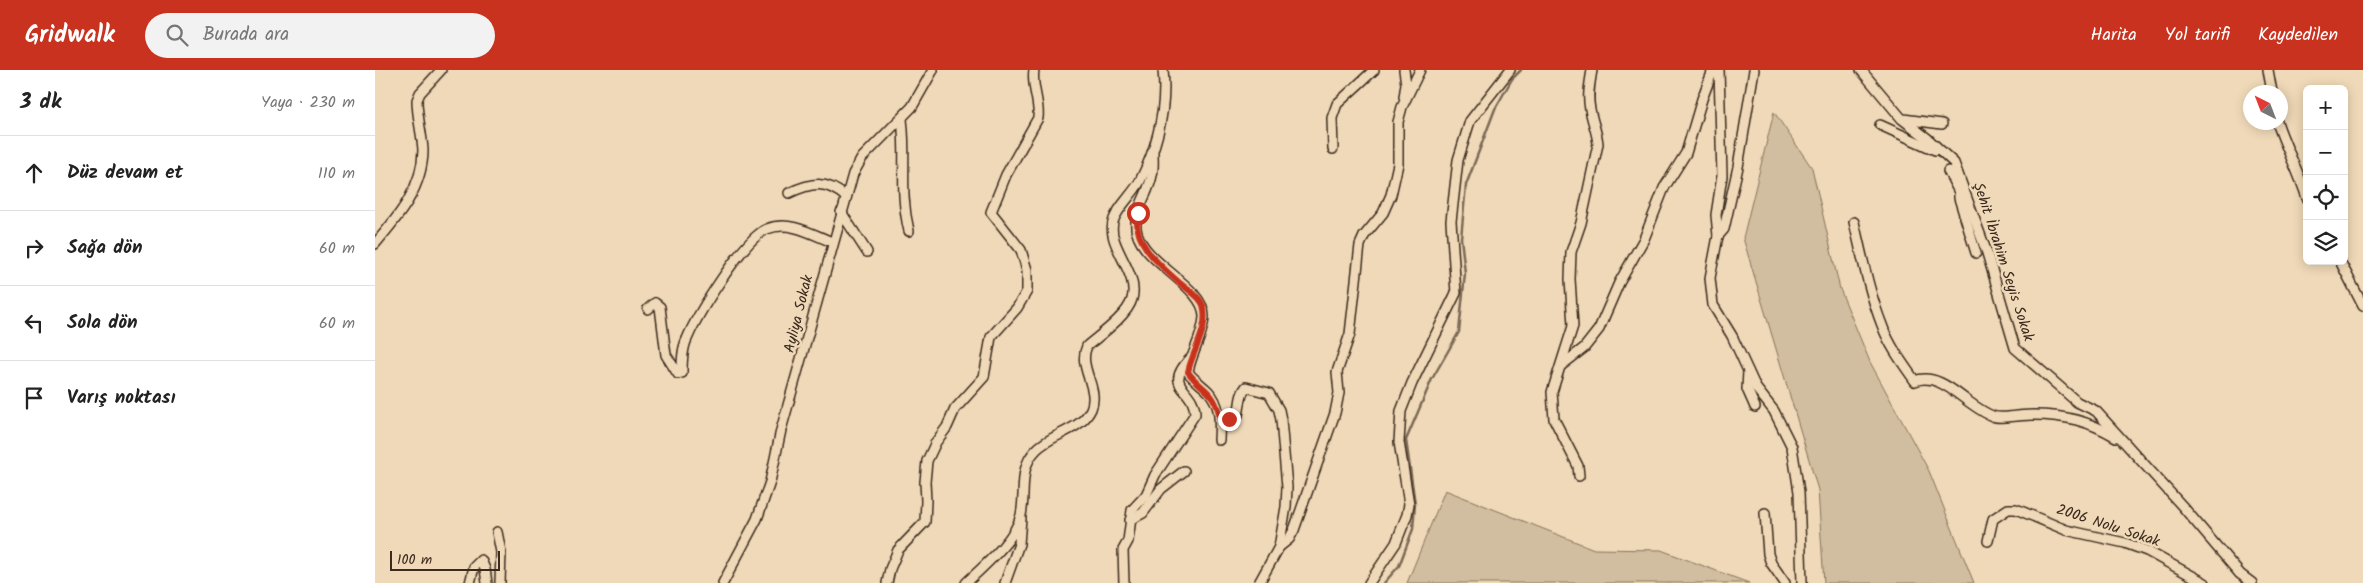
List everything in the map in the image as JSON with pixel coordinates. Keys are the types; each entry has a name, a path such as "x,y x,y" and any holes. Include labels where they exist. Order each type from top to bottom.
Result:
{"street":[{"path":"375,244 398,218 412,193 423,152 417,100 420,93 441,70"},
{"name":"Ayliya Sokak","path":"723,583 757,519 770,482 781,430 794,391 841,212 853,174 862,158 912,107 933,70"},
{"path":"887,583 890,569 898,550 925,522 927,461 936,442 947,427 955,409 983,377 991,337 1017,308 1027,291 1027,270 1021,250 991,212 1006,175 1038,118 1039,108 1032,78 1034,70"},
{"path":"1005,583 1019,544 1025,468 1037,449 1082,421 1091,408 1093,396 1083,362 1087,346 1125,310 1132,299 1131,276 1120,256 1112,231 1114,219 1139,181 1153,147 1161,119 1165,88 1163,70"},
{"path":"1333,149 1332,118 1337,104 1374,70"},
{"path":"1279,547 1289,539 1294,530 1335,414 1339,393 1337,372 1350,334 1360,245 1364,236 1385,209 1397,175 1398,122 1406,84 1404,70"},
{"path":"1402,107 1419,70"},
{"path":"1369,583 1396,543 1407,515 1409,504 1399,442 1401,411 1410,388 1456,293 1451,221 1457,160 1470,121 1510,70"},
{"path":"1579,476 1578,466 1554,419 1552,392 1562,365 1561,358 1573,326 1570,279 1571,252 1581,223 1598,144 1588,94 1592,70"},
{"path":"1562,365 1584,348 1599,329 1619,284 1640,246 1664,188 1687,153 1702,99 1713,70"},
{"path":"1719,70 1722,176 1716,215 1718,236 1710,278 1713,305 1732,336 1756,388 1774,412 1791,447 1799,492 1802,583"},
{"path":"1718,236 1724,229 1738,167 1754,70"},
{"name":"Şehit İbrahim Seyis Sokak","path":"1861,70 1902,119 1947,155 1954,164 1987,253 2015,348 2077,402 2097,412 2240,574 2251,583"},
{"path":"2268,70 2271,85"},
{"path":"902,119 905,144 902,188 903,207 909,230"},
{"path":"1902,119 1942,124"},
{"path":"1880,125 1947,155"},
{"path":"2280,130 2285,146 2300,173 2303,184"},
{"path":"1153,147 1153,175 1135,223 1137,234 1148,251 1182,284 1198,296 1203,305 1203,326 1188,372 1214,398 1220,418 1219,440"},
{"path":"1948,171 1959,192 1964,191"},
{"path":"789,193 804,187 826,184 835,188 846,197"},
{"path":"1964,191 1959,195 1976,254"},
{"path":"841,212 867,252"},
{"path":"1854,222 1870,291 1882,327 1898,358 1915,381 1922,378 1935,381 1994,417 2003,419 2032,415 2081,419 2096,425 2125,442"},
{"path":"648,309 655,303 660,307 666,356 678,374 682,373 686,340 721,280 754,237 767,229 779,226 796,227 833,242"},
{"path":"2342,265 2363,306"},
{"path":"1124,583 1123,550 1128,541 1132,510 1146,495 1155,476 1195,414 1195,404 1182,389 1178,380 1179,369 1196,352"},
{"path":"1747,371 1747,389 1755,407"},
{"path":"1220,418 1229,419 1238,415 1241,405 1240,395 1246,386 1269,393 1279,410 1287,487 1283,527 1279,547 1259,583"},
{"path":"1130,520 1143,513 1161,489 1184,471"},
{"name":"2006 Nolu Sokak","path":"1988,541 1993,519 2007,509 2016,509 2066,530 2125,543 2147,551 2205,583"},
{"path":"1765,513 1768,554 1771,563 1785,583"},
{"path":"966,583 1000,551 1021,516"},
{"path":"497,532 501,552 500,583"},
{"path":"471,583 474,567 481,560 485,569 487,583"}],"shaded area":[{"path":"1774,112 1812,168 1840,289 1870,362 1929,471 1974,583 1824,583 1818,490 1743,238"},
{"path":"1445,490 1594,549 1661,550 1749,583 1407,583"}],"waterway":[{"path":"1384,583 1399,566 1413,529 1415,504 1406,440 1432,379 1459,332 1465,273 1461,238 1466,185 1495,109 1512,79 1521,70"}],"route":[{"path":"1138,213 1135,223 1141,243 1182,284 1198,296 1203,305 1203,326 1188,372 1214,398 1220,418 1229,419"}]}
